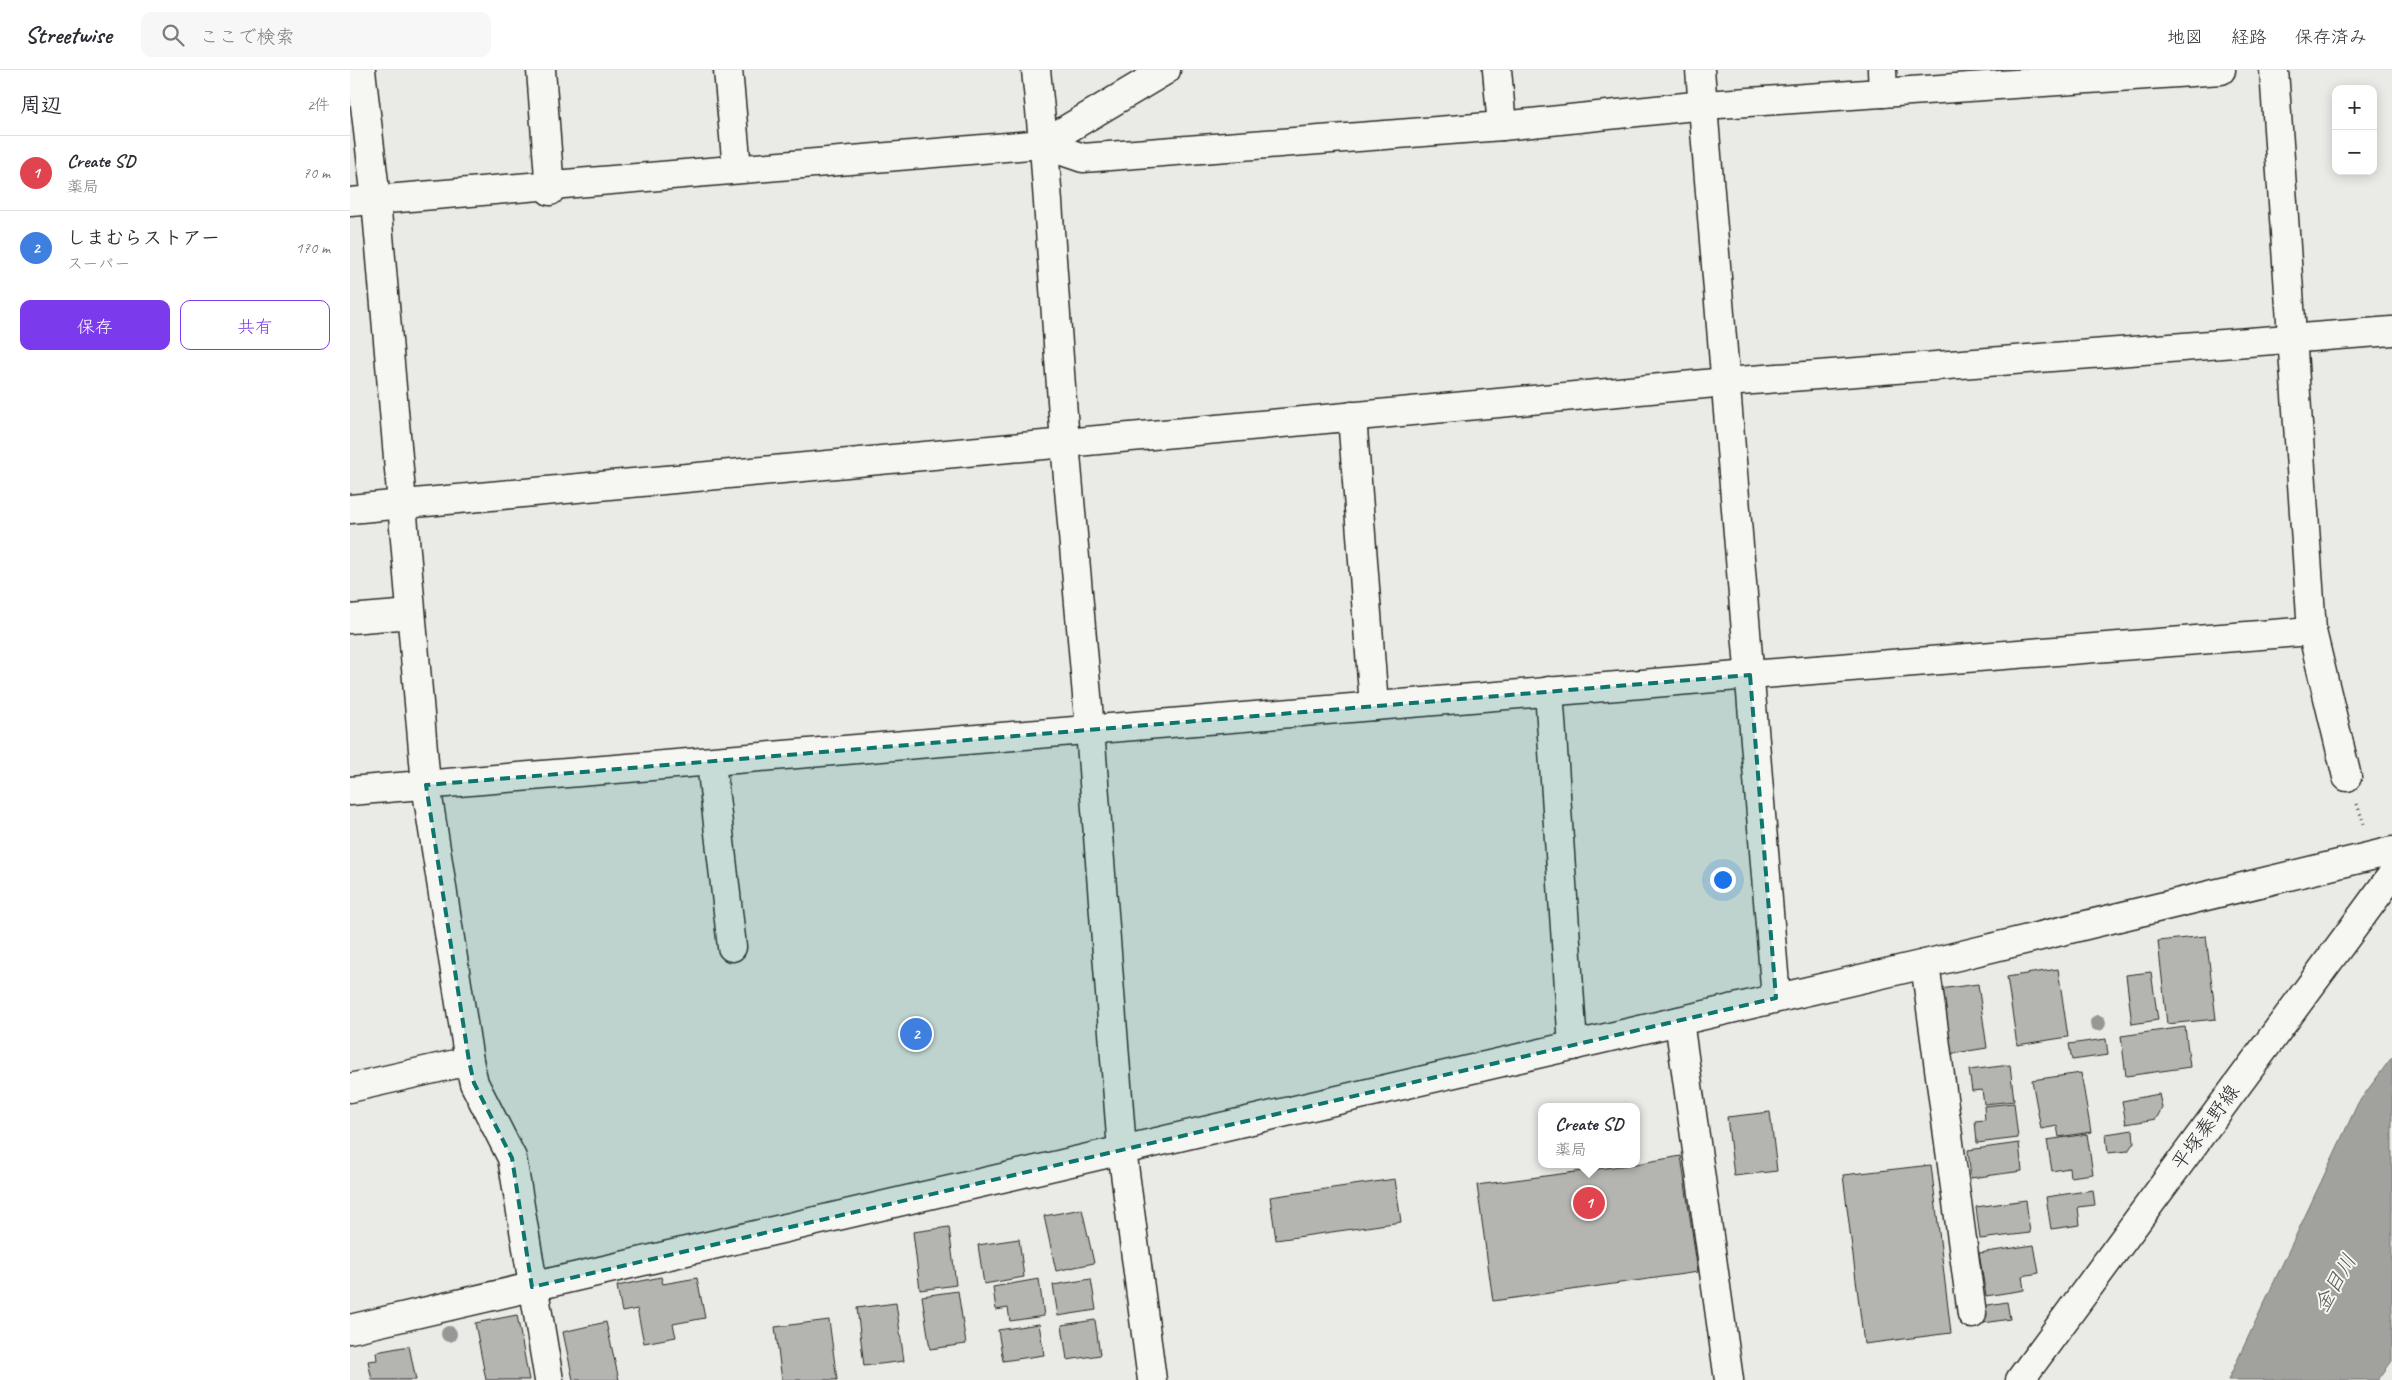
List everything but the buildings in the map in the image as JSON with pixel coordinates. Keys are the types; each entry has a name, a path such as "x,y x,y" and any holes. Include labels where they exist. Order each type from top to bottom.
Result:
{"street":[{"path":"361,70 363,201 402,504 426,785 469,1062 474,1084 512,1158 549,1380"},
{"path":"541,70 550,188"},
{"path":"728,70 736,170"},
{"path":"1036,70 1122,1150 1152,1380"},
{"path":"1042,144 1166,70"},
{"path":"1497,70 1502,126"},
{"path":"1700,70 1776,998"},
{"path":"363,201 550,188 1042,144 1083,158 1502,126 1704,105 1882,81 2221,70"},
{"path":"2274,70 2294,338 2312,631 2347,777"},
{"path":"350,509 1726,382 2392,331"},
{"path":"1352,416 1374,706"},
{"path":"350,619 411,614"},
{"path":"350,791 1750,675 2312,631"},
{"path":"1549,692 1573,1046"},
{"path":"712,762 732,947"},
{"path":"350,1329 1776,998 2387,861"},
{"name":"平塚秦野線","path":"2020,1380 2387,861"},
{"path":"1925,964 1972,1314"},
{"path":"1679,1021 1728,1380"},
{"path":"350,1088 469,1062"}],"path":[{"path":"2347,777 2387,861"}],"highlighted area":[{"path":"1750,675 1776,998 532,1287 512,1158 474,1083 469,1061 426,785"}],"water":[{"name":"金目川","path":"2392,1057 2392,1361 2378,1380 2228,1380 2358,1103"}],"place":[{"name":"しまむらストアー","path":"916,1034"},
{"name":"Create SD","path":"1589,1203"}]}
